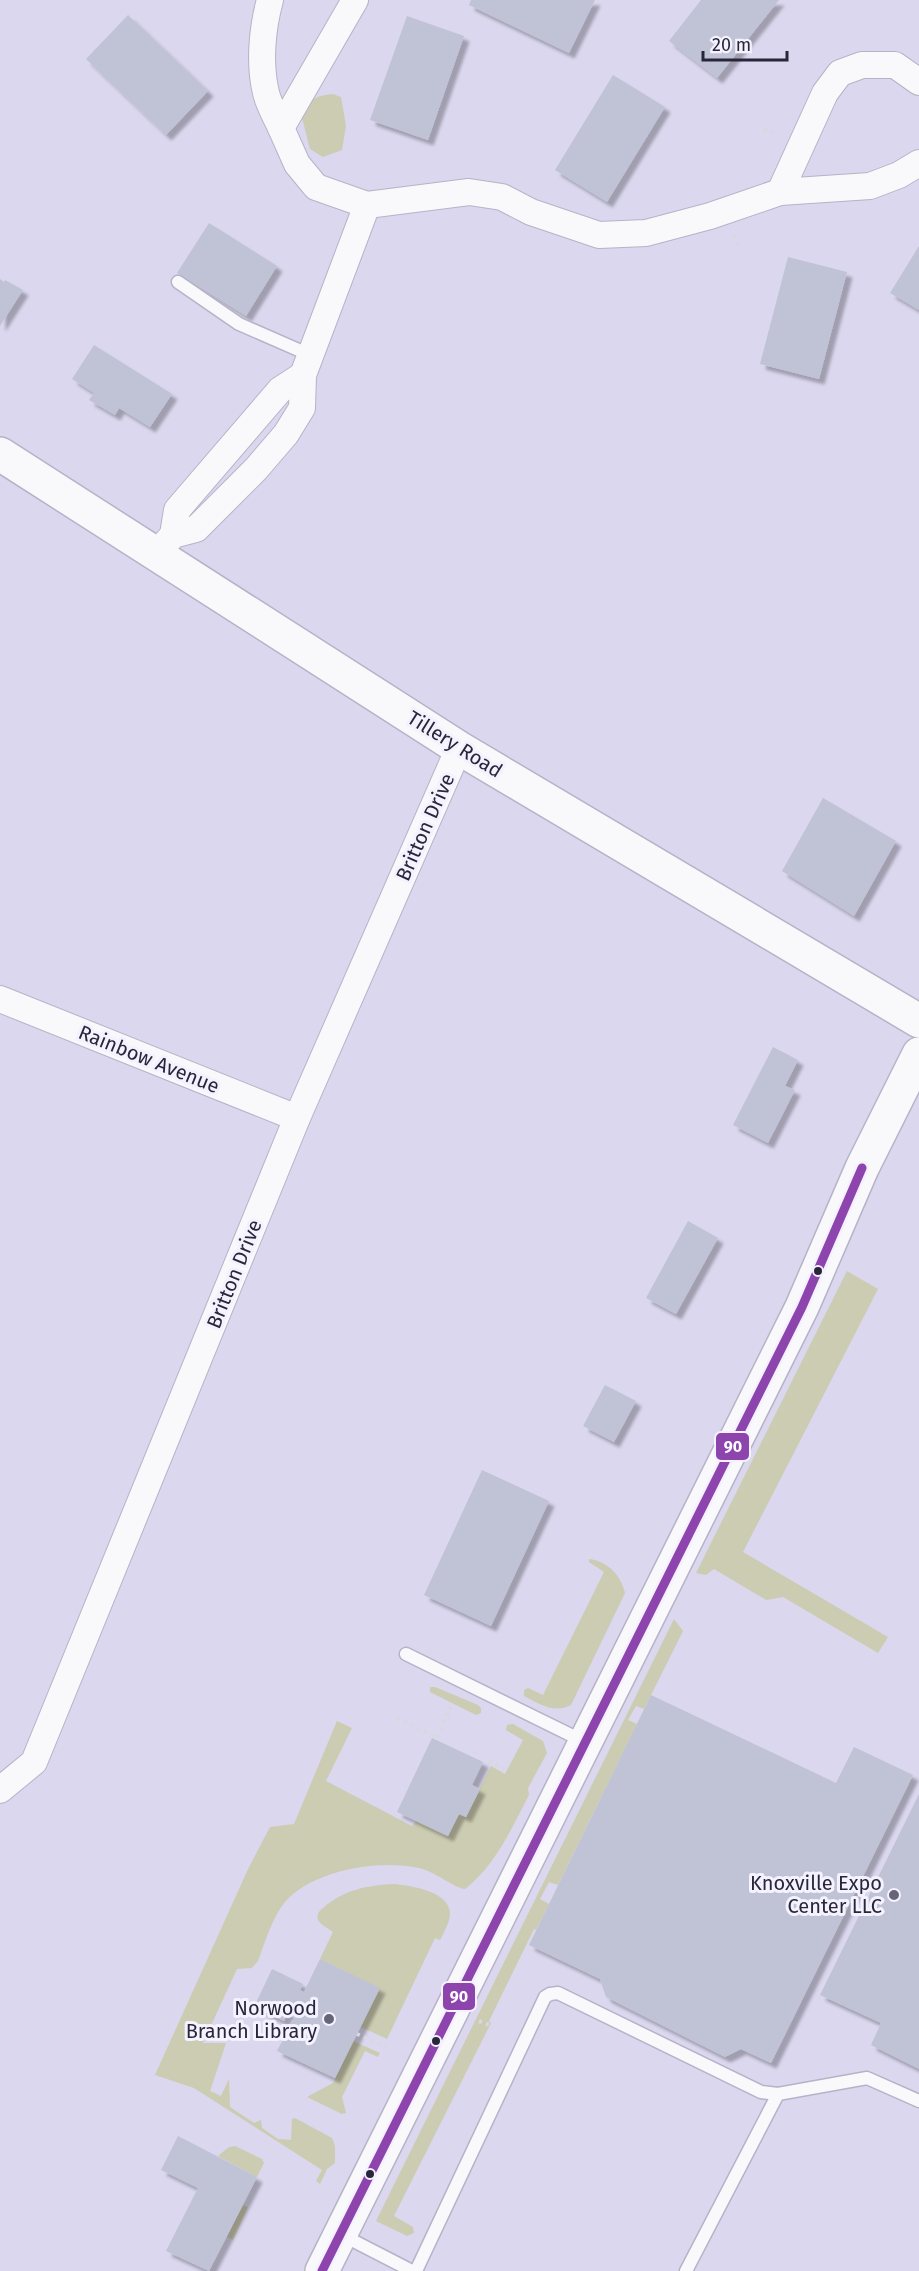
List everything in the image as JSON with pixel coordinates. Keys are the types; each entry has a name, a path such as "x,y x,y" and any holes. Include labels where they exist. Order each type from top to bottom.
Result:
{"main road":[{"name":"Tillery Road","path":"0,454 165,544 459,748 919,1021"},
{"path":"322,2271 802,1307 862,1168 919,1054"}],"street":[{"path":"270,0 265,18 263,53 266,94 297,164 316,187 367,205 469,192 502,197 531,212 599,235 646,233 710,216 780,192 870,186 899,175 919,162"},
{"path":"281,128 356,0"},
{"path":"780,192 825,93 840,74 862,65 895,65 919,82"},
{"path":"165,544 177,510 280,390 306,365 367,205"},
{"name":"Britton Drive","path":"0,1790 34,1762 297,1118 459,748"},
{"name":"Rainbow Avenue","path":"0,999 297,1118"}],"lane":[{"path":"178,282 239,324 306,365"},
{"path":"406,1654 586,1742"},
{"path":"341,2234 414,2271 545,1997 550,1994 558,1993 761,2092 778,2094 867,2078 919,2101"},
{"path":"686,2271 778,2094"}],"path":[{"path":"397,1718 437,1737 452,1704"},
{"path":"474,1754 476,1749"},
{"path":"489,1761 505,1770"},
{"path":"357,2034 386,2047"}],"green space":[{"path":"333,94 341,97 346,126 342,150 323,157 310,149 300,110 314,99"},
{"path":"847,1271 878,1289 743,1552 888,1637 878,1653 783,1597 766,1600 714,1569 706,1575 696,1573"},
{"path":"589,1559 596,1560 612,1570 620,1580 625,1593 571,1705 559,1709 547,1707 524,1696 524,1690 528,1688 543,1695 604,1572 589,1562"},
{"path":"674,1619 683,1631 644,1709 636,1706 628,1720 637,1724 558,1885 549,1882 540,1899 549,1904 536,1930 534,1929 489,2021 491,2023 394,2216 413,2227 414,2233 407,2236 376,2221"},
{"path":"430,1687 478,1705 481,1713 476,1715 430,1692"},
{"path":"337,1721 352,1728 326,1781 412,1826 416,1821 447,1836 459,1814 466,1817 491,1766 505,1774 523,1740 506,1730 507,1725 513,1724 543,1741 547,1753 528,1788 529,1795 502,1846 486,1869 465,1889 425,1870 403,1866 367,1866 329,1875 297,1891 285,1902 266,1938 258,1961 252,1968 237,1969 203,2043 226,2043 210,2091 221,2096 229,2079 230,2107 254,2123 261,2120 262,2128 278,2139 291,2140 292,2119 295,2118 332,2138 335,2146 335,2163 327,2169 320,2184 316,2181 322,2170 194,2088 155,2075 249,1867 270,1827 294,1824"},
{"path":"395,1884 419,1888 436,1895 443,1899 450,1913 440,1940 435,1938 387,2039 361,2027 379,1988 320,1959 333,1932 321,1924 317,1916 331,1902 348,1893 365,1887"},
{"path":"353,2041 380,2053 378,2057 365,2051 342,2097 346,2113 342,2114 307,2097 333,2083"},
{"path":"235,2146 262,2159 264,2163 257,2177 218,2156 229,2147"},
{"path":"243,2205 248,2207 233,2240 227,2237"}],"building":[{"path":"471,0 595,0 569,53 469,5"},
{"path":"701,0 779,0 717,78 669,41"},
{"path":"128,15 208,91 166,135 86,59"},
{"path":"407,16 464,36 428,140 370,120"},
{"path":"613,75 665,107 607,202 555,170"},
{"path":"209,223 277,266 246,316 177,273"},
{"path":"919,246 919,310 890,293"},
{"path":"788,257 847,272 819,379 760,364"},
{"path":"0,279 23,290 0,326"},
{"path":"94,345 172,394 150,427 119,408 115,415 89,400 94,393 72,379"},
{"path":"823,798 896,841 854,916 782,871"},
{"path":"773,1047 798,1060 785,1086 795,1090 768,1143 733,1125"},
{"path":"688,1221 718,1238 676,1314 646,1298"},
{"path":"605,1385 636,1401 614,1442 583,1426"},
{"path":"482,1470 549,1501 491,1626 424,1595"},
{"path":"651,1695 836,1783 854,1747 913,1775 771,2063 741,2049 725,2057 606,1997 600,1979 529,1945"},
{"path":"432,1738 483,1762 472,1785 480,1789 466,1817 459,1814 448,1836 397,1812"},
{"name":"Knoxville Expo Center LLC","path":"919,1794 919,2069 871,2045 881,2023 820,1995"},
{"name":"Norwood Branch Library","path":"320,1959 380,1988 335,2078 277,2051 294,2018 287,2014 284,2021 254,2007 272,1969 303,1984 300,1990 304,1992"},
{"path":"178,2136 257,2177 209,2271 166,2251 198,2188 161,2170"}],"transit line":[{"name":"90","path":"322,2271 802,1307 862,1168"}],"place":[{"name":"Knoxville Expo Center LLC","path":"894,1895"},
{"name":"Norwood Branch Library","path":"329,2019"}]}
